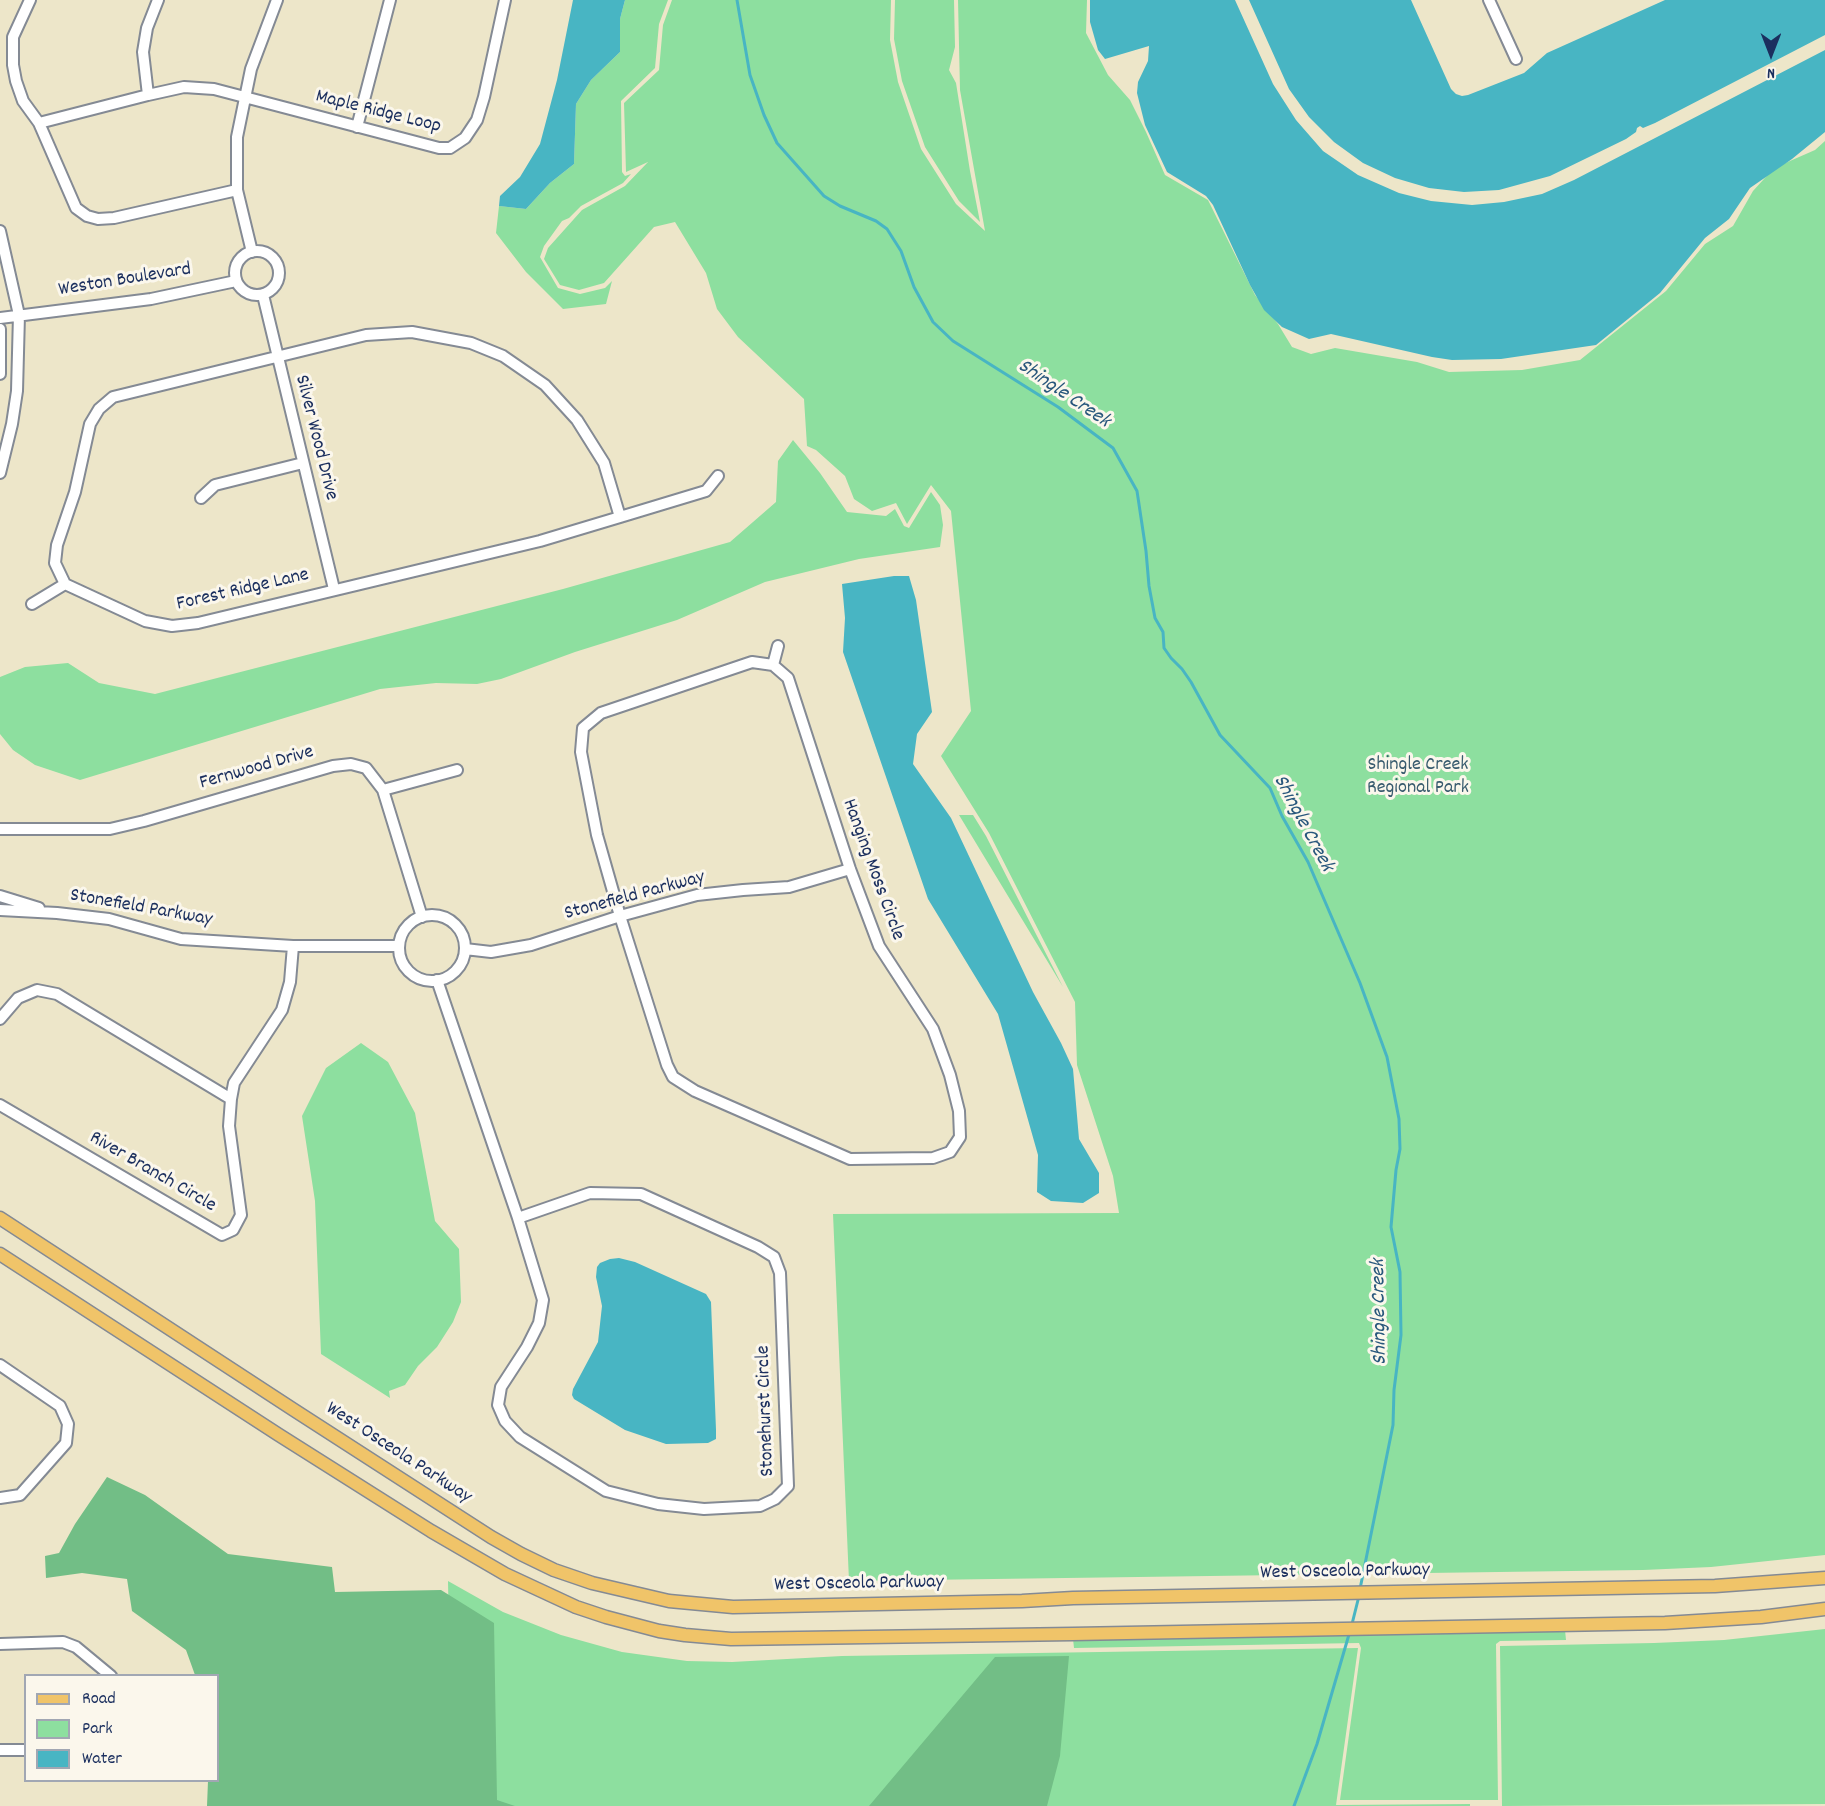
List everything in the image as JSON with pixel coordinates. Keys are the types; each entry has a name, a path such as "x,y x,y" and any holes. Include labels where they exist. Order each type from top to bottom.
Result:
{"main road":[{"name":"West Osceola Parkway","path":"0,1218 491,1537 543,1564 592,1583 669,1601 733,1607 1737,1585 1825,1578"},
{"path":"0,1254 431,1531 506,1575 576,1607 659,1630 732,1639 1073,1634 1712,1621 1825,1609"}],"street":[{"path":"30,0 13,37 13,65 23,101 39,123 76,208 87,216 98,219 114,218 237,190"},
{"path":"148,94 143,52 147,28 158,0"},
{"path":"252,252 237,190 237,137 251,69 277,0"},
{"path":"357,127 390,0"},
{"name":"Maple Ridge Loop","path":"39,123 148,94 184,87 214,89 439,148 450,148 465,138 477,120 505,0"},
{"path":"1490,0 1516,59"},
{"path":"0,231 19,315 17,391 12,424 0,473"},
{"path":"252,252 269,254 275,259 279,269 278,282 272,290 263,295 254,296 244,291 236,281 237,263 242,257 252,252"},
{"name":"Weston Boulevard","path":"0,318 151,299 236,281"},
{"name":"Silver Wood Drive","path":"263,295 276,357 334,589"},
{"path":"0,329 0,374"},
{"path":"32,604 65,584 55,562 57,545 75,492 90,424 99,409 113,397 366,335 412,332 471,343 503,356 545,385 577,420 603,463 620,517"},
{"path":"201,498 215,485 303,463"},
{"name":"Forest Ridge Lane","path":"65,584 145,621 172,626 198,623 540,541 706,491 718,476"},
{"path":"773,665 778,646"},
{"name":"Hanging Moss Circle","path":"752,662 773,665 788,678 850,869 879,946 933,1029 950,1075 959,1111 960,1137 950,1152 933,1158 850,1159 695,1091 673,1077 620,916 597,835 580,752 584,728 601,713 752,662"},
{"name":"Fernwood Drive","path":"0,829 110,829 333,766 351,764 366,768 383,790 422,916"},
{"path":"383,790 458,770"},
{"name":"Stonefield Parkway","path":"465,949 491,952 531,945 620,916 697,895 789,887 850,869"},
{"name":"Stonefield Parkway","path":"0,896 57,913"},
{"name":"Stonefield Parkway","path":"0,910 109,919 181,939 293,946 399,946"},
{"path":"437,915 447,919 455,924 464,939 465,949 462,961 449,976 437,980 425,980 408,970 401,960 399,946 401,937 406,927 422,916 437,915"},
{"name":"River Branch Circle","path":"0,1105 222,1235 233,1230 241,1215 230,1126 234,1083 282,1010 290,982 293,946"},
{"name":"Stonehurst Circle","path":"437,980 518,1218 543,1300 539,1323 527,1347 501,1387 498,1405 505,1421 520,1437 606,1491 658,1504 704,1509 760,1506 775,1499 788,1486 780,1273 774,1257 758,1247 641,1194 590,1193 518,1218"},
{"path":"0,1019 18,998 37,990 57,994 231,1099"},
{"path":"0,1365 60,1406 68,1424 66,1443 20,1495 0,1498"},
{"path":"0,1644 63,1642 76,1647 109,1674"},
{"path":"0,1750 24,1750"}],"green space":[{"path":"625,0 668,0 659,24 655,68 621,101 622,172 625,176 631,174 623,183 581,206 569,218 562,221 544,246 540,257 558,288 580,294 605,288 612,281 606,304 563,309 526,272 496,233 499,206 526,209 550,183 574,164 576,104 591,80 620,52 620,19"},
{"name":"Shingle Creek Regional Park","path":"672,0 891,0 890,40 898,82 921,149 956,204 985,231 960,90 958,0 1087,0 1086,33 1108,75 1130,100 1165,175 1208,200 1255,295 1278,324 1292,347 1311,354 1335,348 1417,362 1449,372 1522,370 1580,360 1666,291 1705,244 1733,226 1753,191 1774,168 1815,150 1825,141 1825,1555 1711,1567 1643,1570 849,1581 833,1214 1119,1213 1113,1176 1077,1065 1075,1002 989,833 941,756 971,711 951,511 931,485 907,524 896,503 872,511 854,499 845,476 816,450 807,446 804,399 738,337 717,309 706,273 675,222 654,227 604,283 579,290 560,285 544,259 548,248 582,210 625,186 648,162 626,172 624,103 659,70 663,25"},
{"path":"895,0 954,0 955,47 949,70 956,83 980,222 959,201 925,147 902,81 894,39"},
{"path":"793,440 820,473 847,512 886,516 895,509 904,526 909,528 931,492 940,505 943,525 940,547 859,559 765,582 677,620 575,652 501,679 477,684 436,683 380,689 80,780 35,765 13,750 0,734 0,677 25,667 68,663 99,683 155,694 563,589 730,542 776,502 778,461"},
{"path":"959,815 973,815 986,836 1063,987"},
{"path":"361,1043 388,1062 415,1113 435,1221 459,1249 461,1302 453,1322 437,1347 418,1366 405,1385 389,1391 390,1398 321,1354 315,1201 302,1116 326,1068"},
{"path":"107,1477 145,1495 228,1554 332,1567 335,1592 441,1590 494,1623 497,1800 515,1806 207,1806 208,1782 219,1782 219,1674 195,1674 186,1650 132,1611 127,1579 82,1573 46,1578 45,1556 59,1553 75,1524"},
{"path":"448,1581 503,1612 561,1635 622,1652 687,1661 732,1662 842,1656 1358,1648 1336,1805 1470,1804 1470,1806 452,1806"},
{"path":"1825,1629 1825,1804 1502,1806 1500,1646 1724,1640"},
{"path":"1565,1630 1566,1640 1500,1641 1496,1644 1498,1800 1340,1800 1361,1648 1359,1643 1074,1648 1073,1639"},
{"path":"1069,1656 1060,1756 1047,1806 869,1806 995,1657"}],"water":[{"path":"573,0 625,0 620,19 620,52 591,80 576,104 574,164 550,183 526,209 499,206 500,196 520,177 540,144 557,80"},
{"path":"1090,0 1235,0 1273,84 1296,120 1323,151 1358,175 1399,193 1431,201 1472,205 1504,202 1542,194 1574,180 1825,50 1825,132 1792,159 1750,188 1729,219 1705,238 1660,293 1596,345 1501,359 1452,360 1331,334 1309,339 1282,327 1264,310 1213,205 1206,196 1167,172 1145,125 1137,93 1138,82 1148,61 1149,46 1105,59 1098,50 1090,22"},
{"path":"1249,0 1411,0 1451,89 1462,96 1524,73 1547,53 1665,0 1825,0 1825,35 1655,123 1643,128 1640,126 1626,139 1550,176 1499,190 1464,192 1429,188 1395,178 1363,163 1334,142 1309,117 1289,89"},
{"path":"909,576 916,600 932,712 917,734 913,764 951,818 1033,992 1073,1069 1079,1139 1099,1173 1099,1193 1083,1203 1051,1201 1037,1192 1038,1155 998,1014 928,899 843,652 845,618 842,584"},
{"path":"619,1258 635,1262 706,1294 711,1302 716,1439 708,1443 666,1444 625,1430 574,1399 573,1389 598,1342 602,1306 596,1277 597,1267 600,1263"}],"waterway":[{"name":"Shingle Creek","path":"737,0 750,75 777,143 824,196 840,206 876,221 887,229 901,251 914,287 933,322 953,341 1058,407 1113,448 1137,491 1149,586 1155,618 1163,632 1164,648 1191,682 1220,735 1270,788 1282,816 1308,862 1360,983 1387,1057 1399,1119 1400,1149 1391,1227 1400,1272 1401,1335 1394,1390 1393,1425 1360,1589"},
{"name":"Shingle Creek","path":"1352,1624 1359,1596"},
{"name":"Shingle Creek","path":"1294,1806 1317,1744 1350,1631"}]}
